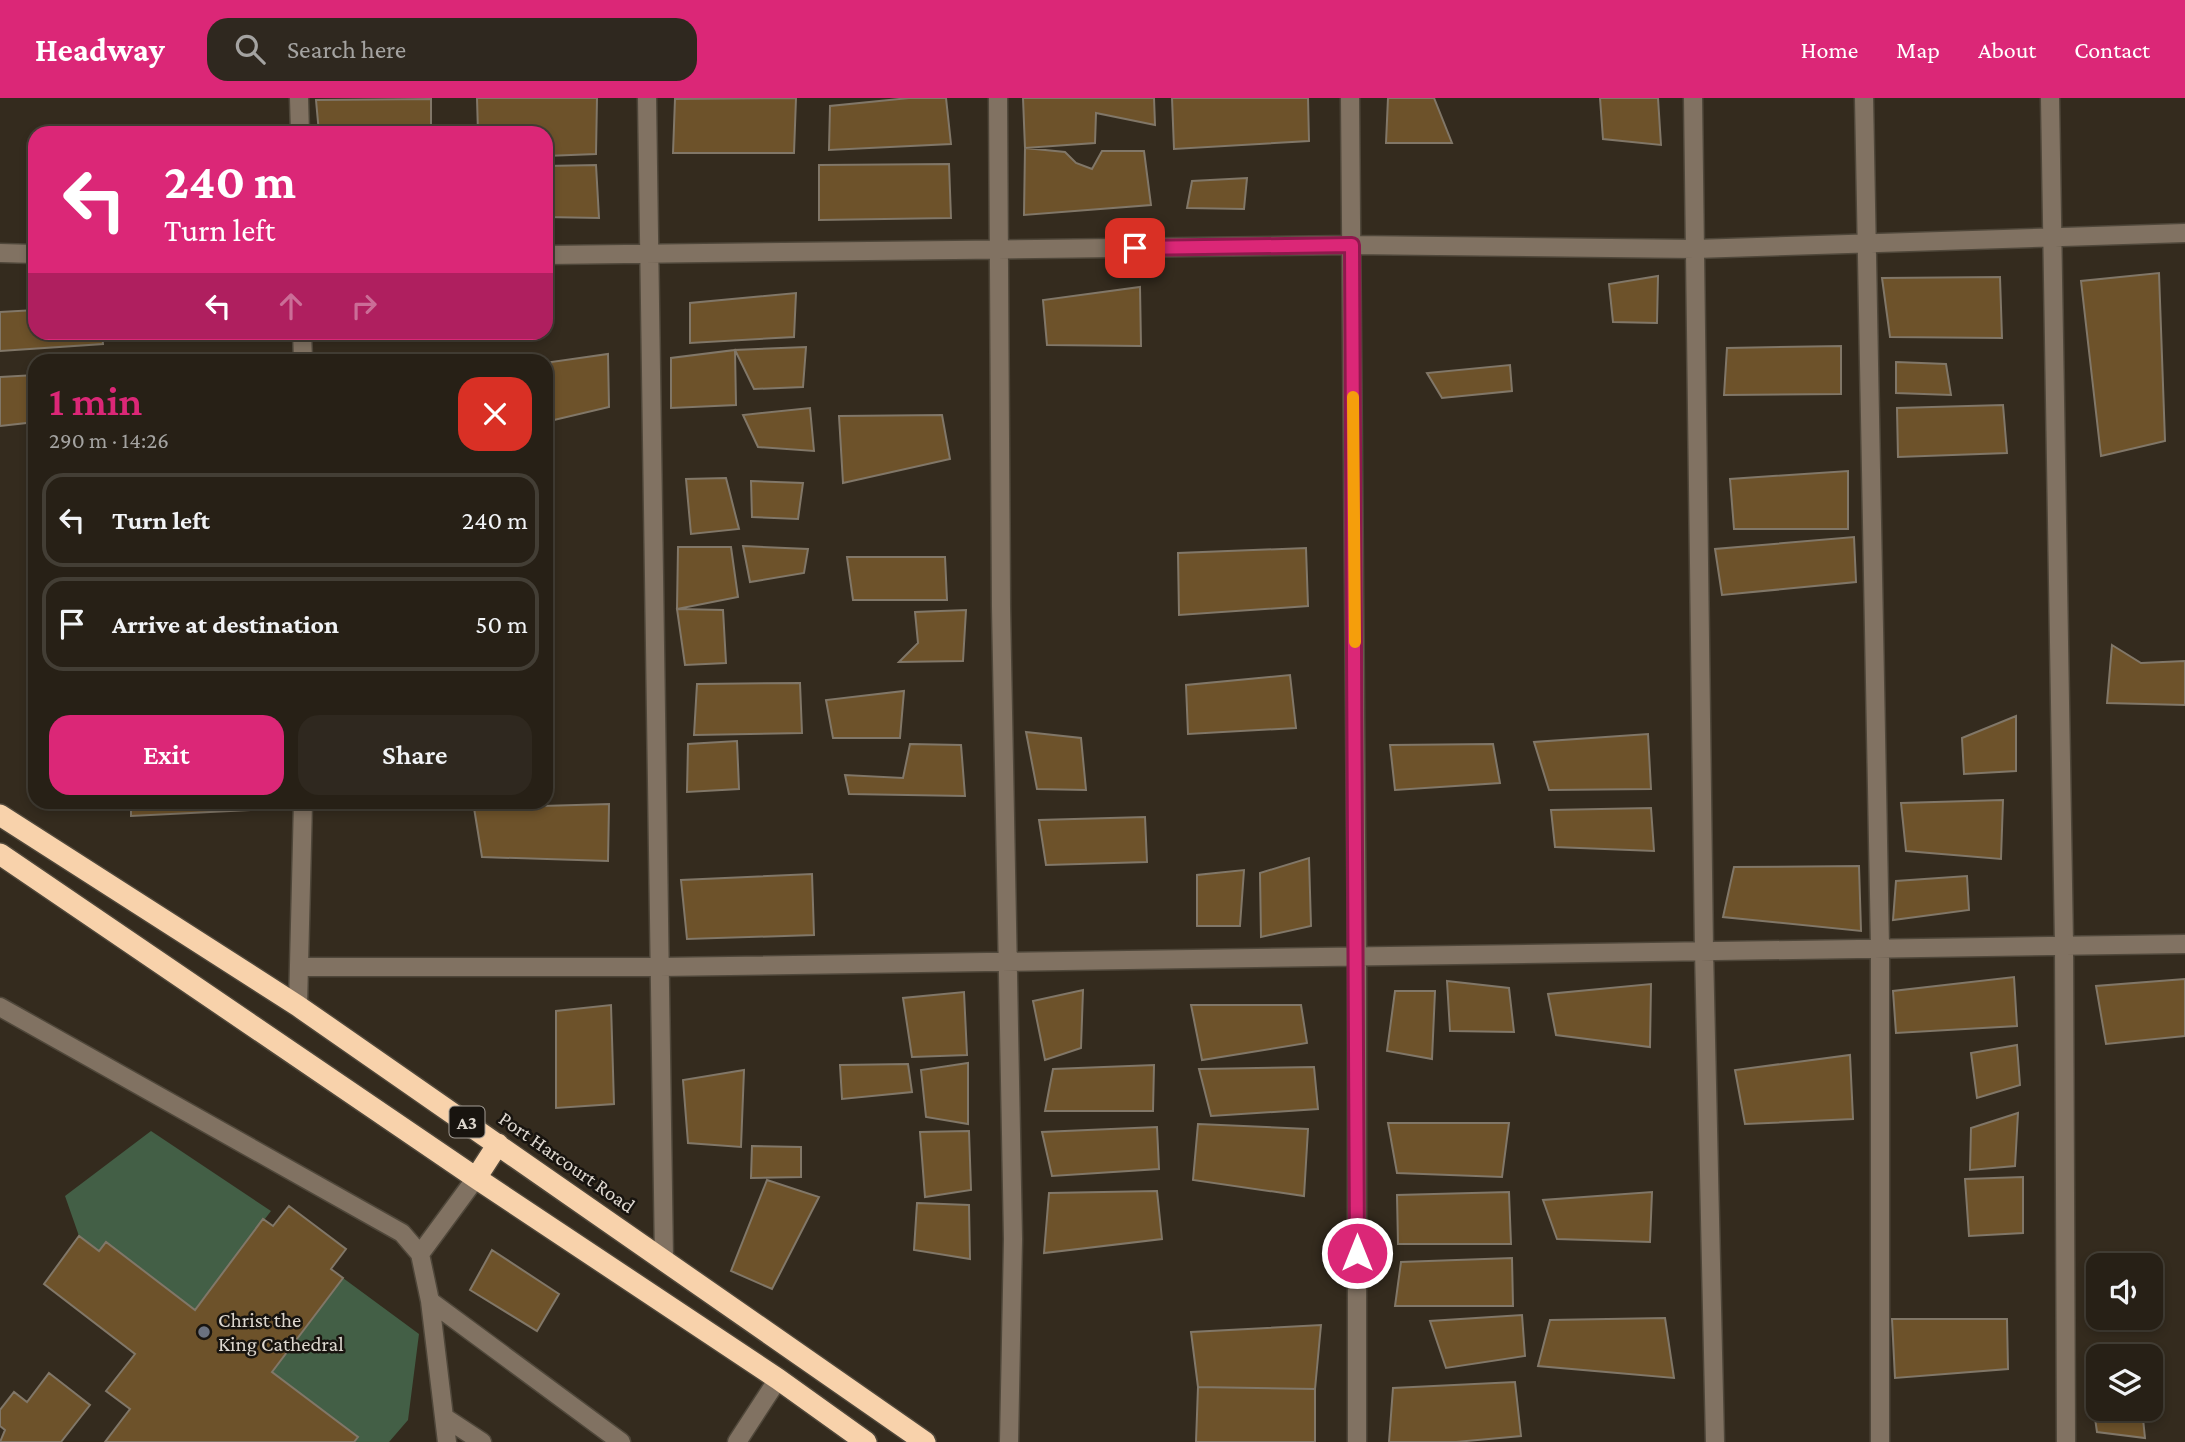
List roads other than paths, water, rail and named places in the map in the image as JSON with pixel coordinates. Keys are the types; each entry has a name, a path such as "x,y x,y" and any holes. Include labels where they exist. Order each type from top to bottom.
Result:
{"highway":[{"name":"Port Harcourt Road","path":"0,815 298,1006 925,1442"},
{"name":"A3","path":"0,854 475,1178 778,1379 866,1442"},
{"path":"475,1178 498,1144"}],"street":[{"path":"299,98 300,126"},
{"path":"647,98 664,1260"},
{"path":"998,98 1001,607 1013,1239 1009,1442"},
{"path":"1350,98 1357,957 1357,1442"},
{"path":"1693,98 1704,950 1715,1442"},
{"path":"1864,98 1880,947 1880,1442"},
{"path":"2050,98 2064,944 2066,1442"},
{"path":"553,255 1352,245 1695,249 2052,235 2185,233"},
{"path":"0,253 28,254"},
{"path":"298,1006 303,809"},
{"path":"300,967 1008,963 2185,944"},
{"path":"0,1007 402,1233 420,1254 430,1301 447,1442"},
{"path":"420,1254 475,1178"},
{"path":"430,1301 621,1442"},
{"path":"737,1442 778,1379"},
{"path":"444,1417 482,1442"}],"place":[{"name":"Christ the King Cathedral","path":"204,1332"}]}
